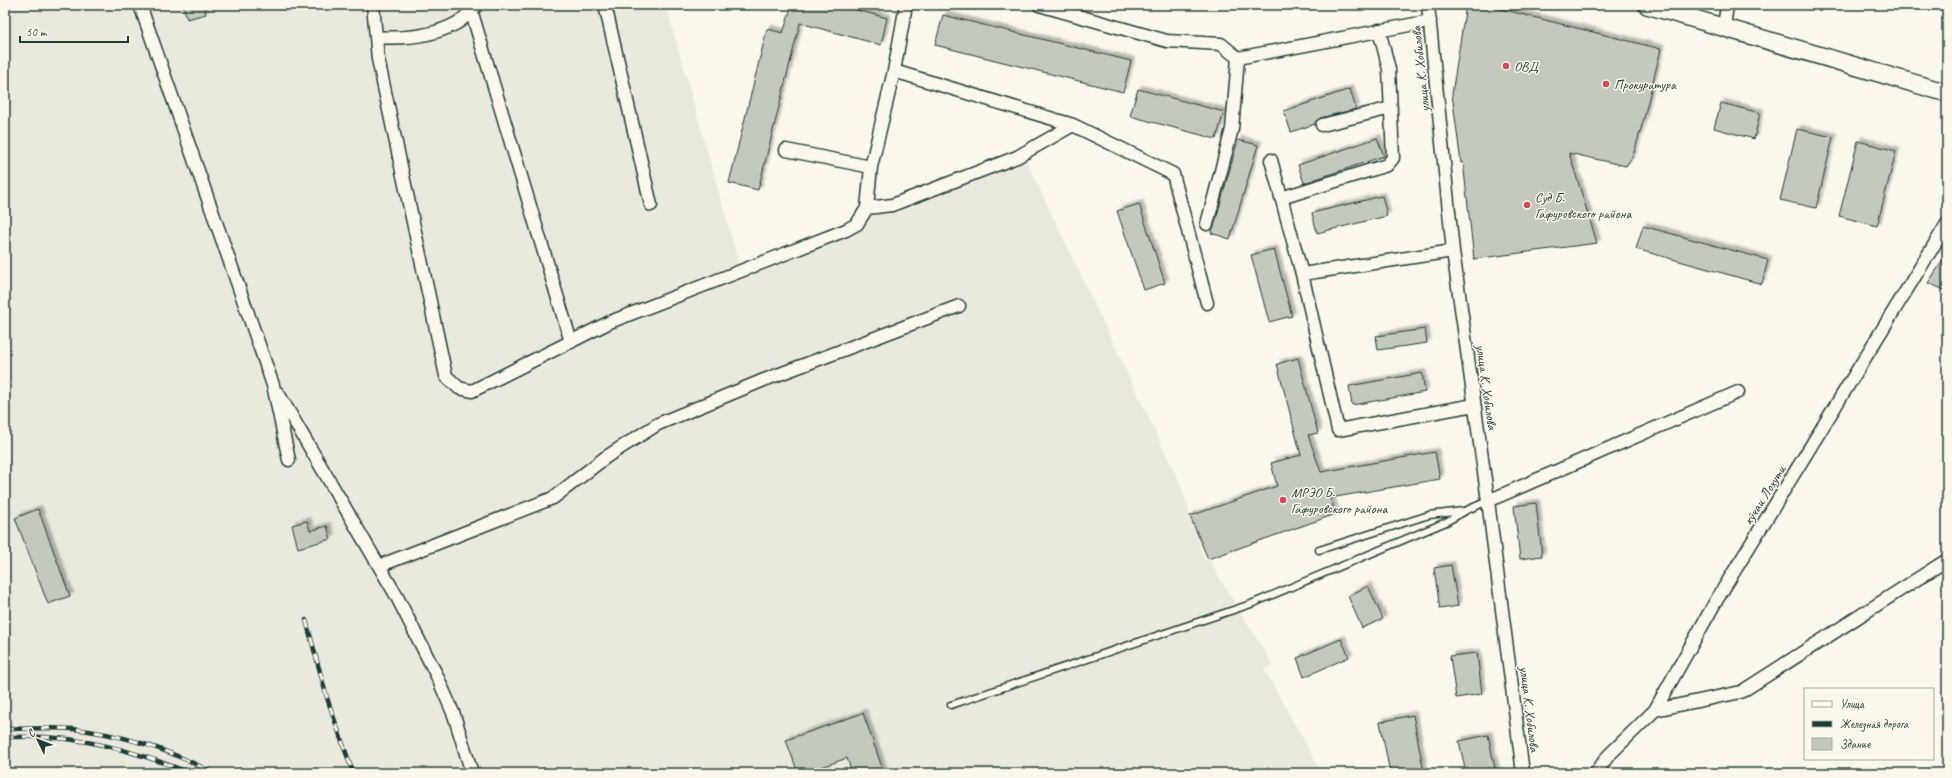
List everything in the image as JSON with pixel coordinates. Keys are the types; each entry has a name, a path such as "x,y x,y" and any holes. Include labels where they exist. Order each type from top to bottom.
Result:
{"street":[{"path":"140,5 273,385 289,460"},
{"path":"373,5 378,59 446,376 459,388 472,391 610,322 846,230 857,224 867,208 871,167 894,71 906,5"},
{"path":"605,5 651,205"},
{"path":"1039,5 1167,41 1221,44 1238,58"},
{"name":"улица К. Хобилова","path":"1428,5 1453,251 1488,501 1523,773"},
{"path":"1647,5 1947,93"},
{"path":"1724,27 1727,5"},
{"path":"376,36 401,39 434,33 459,22 474,8 571,342"},
{"path":"1238,58 1430,21"},
{"path":"1281,198 1387,165 1393,158 1394,149 1389,69 1379,30"},
{"path":"1207,224 1232,129 1238,58"},
{"path":"894,71 1073,125 1173,174 1207,303"},
{"path":"1322,125 1391,108"},
{"path":"867,208 892,205 1017,157 1073,125"},
{"path":"786,150 871,167"},
{"path":"1271,160 1302,274 1338,430 1474,405"},
{"name":"кӯчаи Лоҳути","path":"1596,773 1608,756 1655,710 1716,602 1947,224"},
{"path":"1302,274 1453,251"},
{"path":"379,566 553,498 606,457 658,424 764,380 959,306"},
{"path":"273,385 396,595 437,676 454,715 472,773"},
{"path":"1488,501 1738,392"},
{"path":"1655,710 1741,692 1947,560"}],"lane":[{"path":"950,705 1251,604 1446,522 1467,510 1488,501"},
{"path":"1319,550 1429,515 1467,510"}],"shaded area":[{"path":"5,5 666,5 739,264 1023,154 1182,488 1203,557 1205,561 1208,559 1273,665 1264,669 1322,773 5,773"}],"building":[{"path":"183,5 203,5 206,14 187,19"},
{"path":"792,5 838,5 887,18 881,45 800,23 758,190 729,183 767,29 783,33"},
{"path":"1466,5 1485,5 1661,49 1633,156 1626,166 1569,153 1597,243 1474,259 1463,162 1461,163 1452,94"},
{"path":"943,15 1131,61 1123,92 935,45"},
{"path":"1138,89 1224,112 1216,139 1130,116"},
{"path":"1350,89 1356,109 1320,118 1315,124 1291,132 1284,111"},
{"path":"1721,103 1760,113 1754,139 1714,128"},
{"path":"1797,129 1833,137 1816,208 1780,200"},
{"path":"1377,138 1384,156 1304,183 1298,165"},
{"path":"1238,140 1258,145 1230,239 1211,233"},
{"path":"1858,141 1896,151 1877,226 1839,216"},
{"path":"1382,196 1387,216 1317,233 1312,213"},
{"path":"1139,204 1165,283 1144,290 1117,211"},
{"path":"1643,226 1768,260 1762,284 1636,249"},
{"path":"1274,249 1292,316 1269,322 1251,255"},
{"path":"1947,254 1947,291 1928,283"},
{"path":"1425,329 1427,343 1378,350 1376,336"},
{"path":"1298,358 1318,433 1308,435 1321,472 1435,452 1440,479 1330,498 1336,514 1208,559 1190,516 1277,486 1271,463 1301,455 1277,364"},
{"path":"1422,373 1425,392 1352,405 1349,386"},
{"path":"1536,503 1542,556 1520,559 1514,506"},
{"path":"38,509 70,596 48,604 15,518"},
{"path":"307,521 310,531 327,526 331,539 298,548 292,525"},
{"path":"1451,565 1458,606 1440,609 1434,568"},
{"path":"1368,586 1383,619 1362,628 1348,596"},
{"path":"1341,639 1349,657 1304,677 1297,658"},
{"path":"1477,653 1482,694 1456,698 1450,656"},
{"path":"863,713 884,773 852,773 847,758 805,773 798,773 786,740"},
{"path":"1413,715 1424,773 1390,773 1380,722"},
{"path":"1488,735 1496,773 1466,773 1459,741"}],"railway":[{"path":"306,620 327,698 353,773"},
{"path":"5,729 65,728 91,731 145,744 180,757 213,773"},
{"path":"5,737 51,737 108,746 158,761 190,773"}],"place":[{"name":"ОВД","path":"1506,66"},
{"name":"Прокуратура","path":"1606,84"},
{"name":"Суд Б. Гафуровского района","path":"1527,205"},
{"name":"МРЭО Б. Гафуровского района","path":"1283,500"}]}
